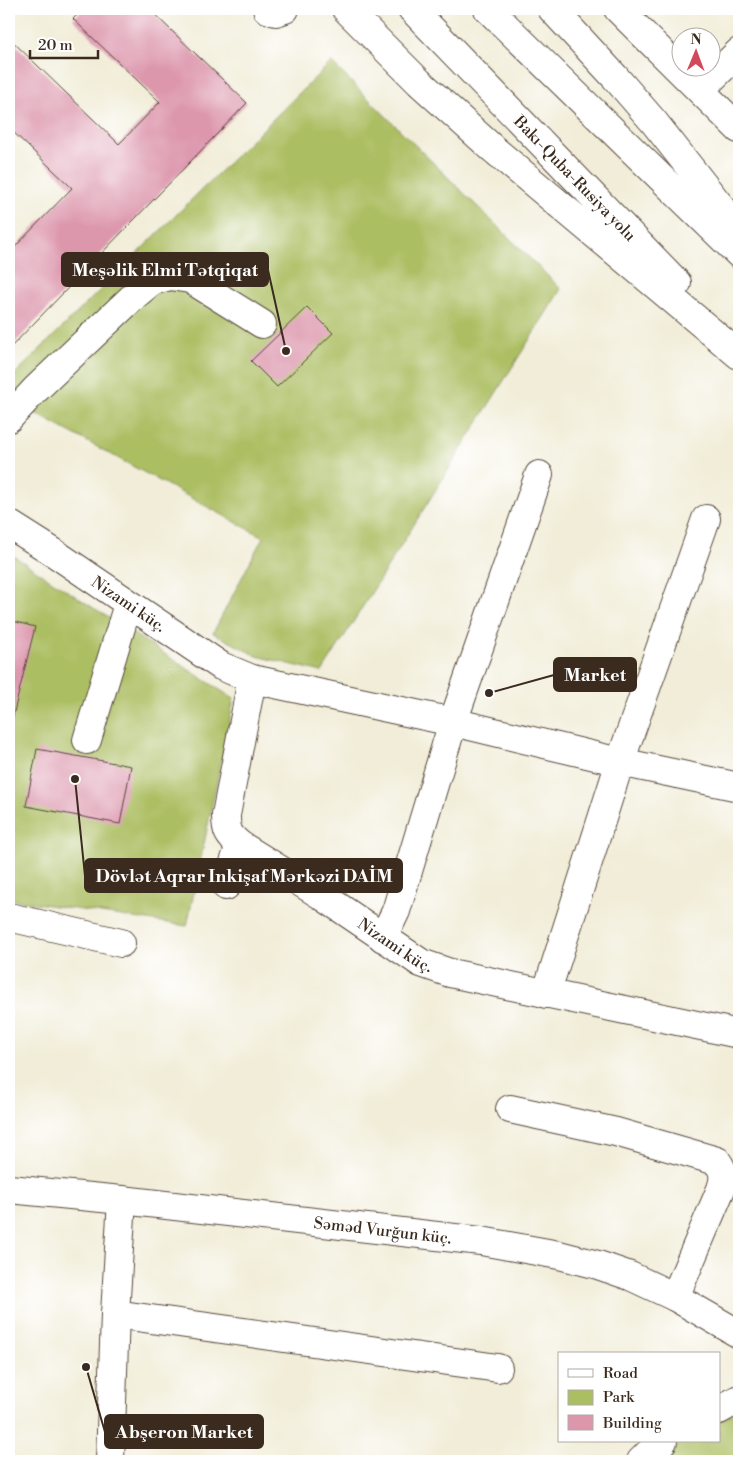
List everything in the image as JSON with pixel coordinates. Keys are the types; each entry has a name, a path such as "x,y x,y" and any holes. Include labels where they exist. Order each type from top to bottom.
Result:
{"main road":[{"path":"267,9 276,12 284,9"},
{"path":"346,9 419,82 492,148 739,354"},
{"name":"Bakı-Quba-Rusiya yolu","path":"412,9 739,348"},
{"path":"488,9 739,254"},
{"path":"552,9 616,77 739,230"},
{"path":"618,9 739,129"},
{"path":"700,90 739,52"},
{"path":"9,418 35,390 152,281 170,276 190,279 262,324"},
{"path":"383,938 396,912 453,722 539,475"},
{"path":"546,994 620,762 706,519"},
{"name":"Nizami küç.","path":"9,524 220,666 252,679 453,722 620,762 739,787"},
{"path":"87,740 128,604"},
{"name":"Nizami küç.","path":"252,679 226,815 226,827 231,838 240,845 321,895 421,963 450,973 739,1034"},
{"path":"226,886 240,845"},
{"path":"9,917 121,943"},
{"path":"510,1109 616,1132 717,1161 723,1169 722,1188 675,1297"},
{"name":"Səməd Vurğun küç.","path":"9,1189 481,1241 560,1255 630,1276 675,1297 739,1334"},
{"path":"110,1461 115,1314 122,1200"},
{"path":"115,1314 498,1368"},
{"path":"720,1409 739,1399"},
{"path":"641,1461 662,1442"}],"green space":[{"path":"331,62 561,289 322,672 257,656 213,633 263,537 9,399 9,380"},
{"path":"9,553 234,699 187,926 9,899"},
{"path":"739,1410 739,1461 653,1461 684,1442 720,1442 720,1420"}],"building":[{"path":"83,9 149,9 247,103 9,349 9,253 72,188 9,128 9,38 119,144 160,102 73,19"},
{"path":"307,307 333,333 277,387 251,361"},
{"path":"9,620 35,627 9,732"},
{"path":"37,749 131,766 120,824 26,806"}],"place":[{"name":"Meşəlik Elmi Tətqiqat","path":"286,351"},
{"name":"Market","path":"489,693"},
{"name":"Dövlət Aqrar Inkişaf Mərkəzi DAİM","path":"75,779"},
{"name":"Abşeron Market","path":"86,1367"}]}
